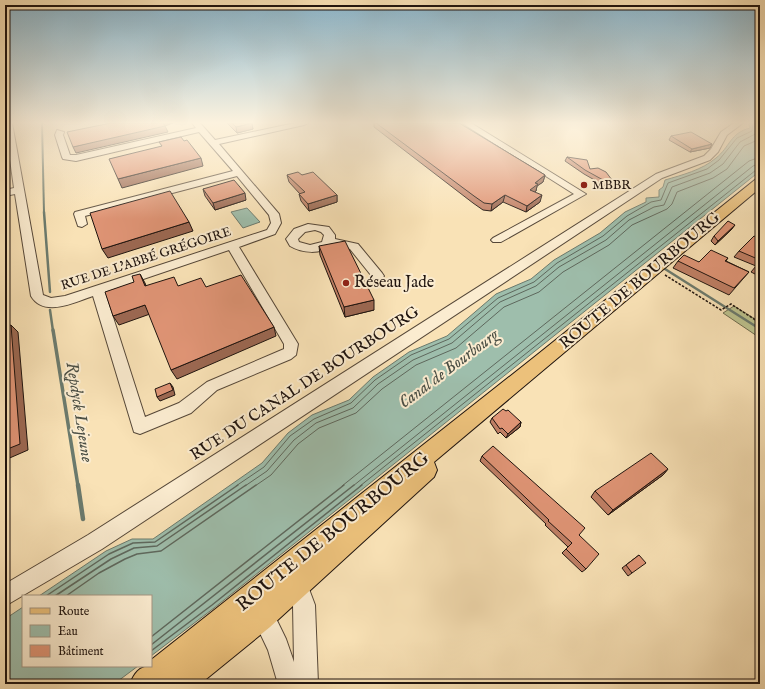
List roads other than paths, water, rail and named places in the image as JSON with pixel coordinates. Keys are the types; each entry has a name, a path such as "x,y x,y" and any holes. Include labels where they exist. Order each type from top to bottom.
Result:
{"main road":[{"name":"ROUTE DE BOURBOURG","path":"177,684 258,606 293,576 399,495 520,379 760,182"},
{"name":"ROUTE DE BOURBOURG","path":"145,684 258,606"}],"street":[{"name":"RUE DE L'ABBÉ GRÉGOIRE","path":"9,155 10,166 20,190 38,298 45,302 56,302 98,290 271,232 275,227"},
{"path":"65,155 66,157 76,158 88,155"},
{"path":"105,157 111,155"},
{"path":"223,155 274,214 277,221 275,227 295,232 304,228 320,228 330,235 325,245 314,249 301,248 292,242 295,232"},
{"path":"497,240 581,194 518,155"},
{"name":"RUE DU CANAL DE BOURBOURG","path":"5,596 95,542 659,176 694,164 710,155"},
{"path":"82,224 79,214 205,180 238,173"},
{"path":"5,193 20,190"},
{"path":"328,241 354,246 378,276"},
{"path":"98,290 140,428 185,408 212,386 286,355 291,351 291,344 244,268 232,245"},
{"path":"293,576 303,597 305,609 306,684"},
{"path":"258,606 278,647 290,684"}],"water":[{"name":"Canal de Bourbourg","path":"719,155 760,155 760,171 214,608 152,655 152,595 40,595 106,551 132,539 153,539 262,463 288,433 312,415 349,400 373,377 409,352 447,336 496,294 531,279 554,260 600,233 625,212 646,202 646,198 659,197 659,190 663,187 665,180 692,172"},
{"path":"247,208 260,222 243,228 231,212"},
{"path":"22,608 22,667 137,667 114,684 5,684 5,619"}],"waterway":[{"name":"Repdyck Lejeune","path":"43,155 44,213"},
{"name":"Repdyck Lejeune","path":"44,212 50,292"},
{"path":"665,269 760,329"},
{"name":"Repdyck Lejeune","path":"50,310 53,331"},
{"name":"Repdyck Lejeune","path":"53,330 78,486"},
{"name":"Repdyck Lejeune","path":"78,485 83,519"}],"place":[{"name":"MBBR","path":"584,185"},
{"name":"Réseau Jade","path":"346,283"}]}
